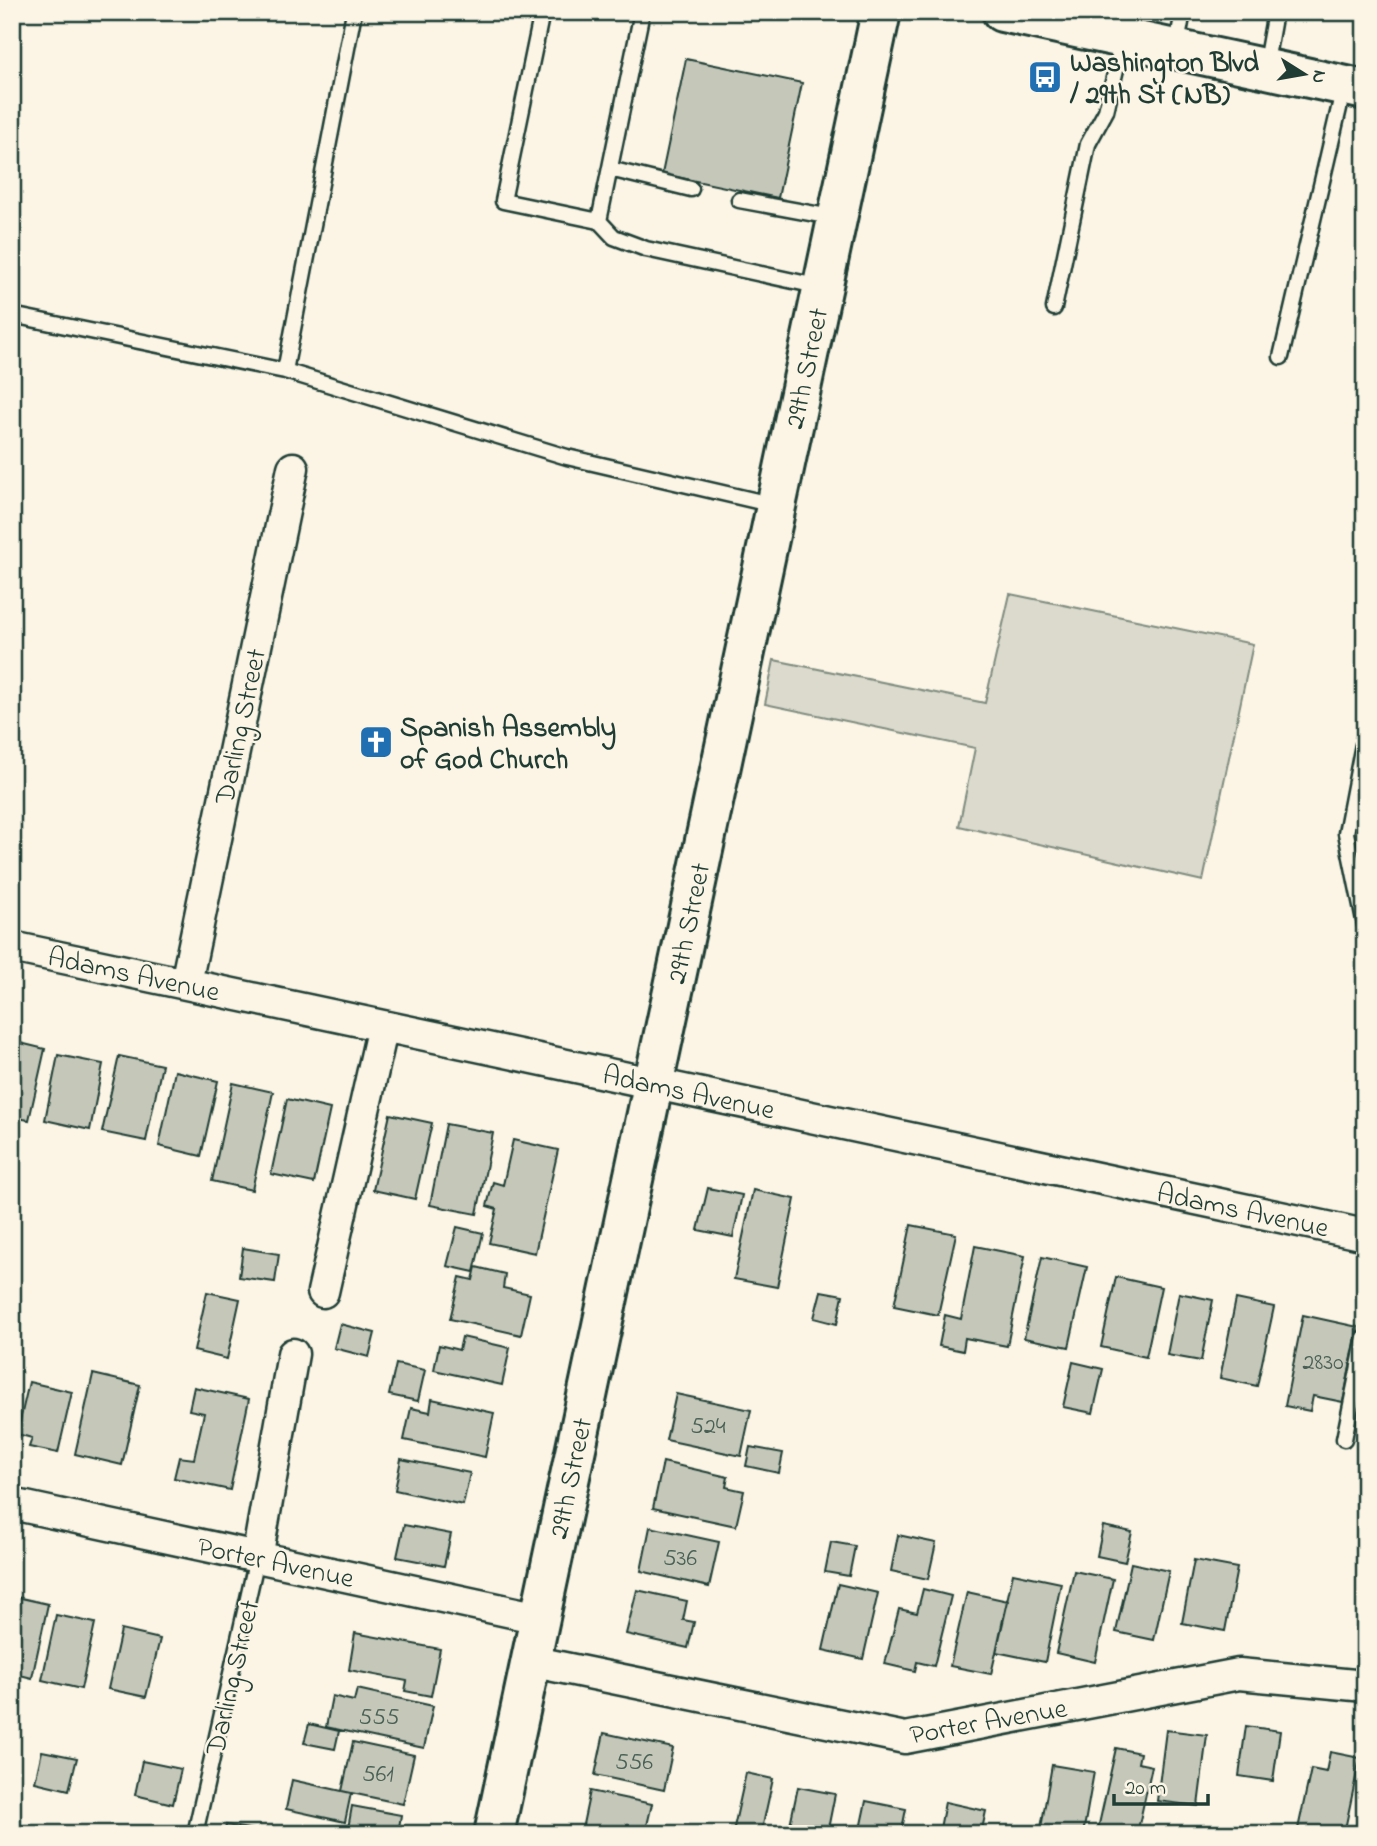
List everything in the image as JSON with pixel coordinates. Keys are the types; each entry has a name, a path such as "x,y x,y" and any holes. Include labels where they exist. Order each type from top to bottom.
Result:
{"street":[{"name":"29th Street","path":"494,1834 881,12"},
{"path":"1002,12 1354,88"},
{"name":"Darling Street","path":"186,983 293,468"},
{"name":"Adams Avenue","path":"12,947 1365,1235"},
{"path":"323,1292 383,1026"},
{"name":"Darling Street","path":"257,1558 293,1354"},
{"name":"Porter Avenue","path":"12,1504 539,1618"},
{"name":"Porter Avenue","path":"530,1661 905,1738 1240,1674 1365,1686"}],"lane":[{"path":"285,371 354,12"},
{"path":"542,12 503,201 599,221 614,237 634,246 822,287"},
{"path":"599,221 642,12"},
{"path":"1176,51 1183,12"},
{"path":"1265,69 1275,12"},
{"path":"1054,308 1088,144 1106,111 1123,40"},
{"path":"1281,357 1354,88"},
{"path":"610,169 691,190"},
{"path":"739,200 837,218"},
{"path":"12,315 285,371 567,457 775,505"},
{"path":"1365,734 1346,833 1365,925"},
{"path":"1344,1439 1365,1337"},
{"name":"Darling Street","path":"195,1834 257,1558"}],"shaded area":[{"path":"1010,594 1253,644 1203,881 959,826 975,748 765,704 774,660 985,703"}],"building":[{"path":"686,59 802,83 778,198 662,174"},
{"path":"12,1041 45,1049 29,1120 12,1117"},
{"path":"58,1055 103,1064 90,1130 45,1120"},
{"path":"119,1056 162,1065 146,1141 102,1132"},
{"path":"175,1071 218,1081 201,1156 159,1146"},
{"path":"233,1083 273,1092 252,1190 212,1181"},
{"path":"287,1099 330,1109 314,1183 271,1174"},
{"path":"390,1114 432,1123 415,1199 373,1190"},
{"path":"446,1124 493,1133 477,1214 430,1205"},
{"path":"513,1140 558,1150 535,1253 489,1243 497,1209 487,1206 493,1182 503,1185"},
{"path":"708,1188 742,1195 733,1237 698,1230"},
{"path":"753,1190 795,1199 777,1287 734,1279"},
{"path":"911,1225 956,1234 938,1315 894,1306"},
{"path":"457,1227 483,1233 474,1272 447,1266"},
{"path":"975,1246 1025,1256 1007,1346 965,1338 963,1351 939,1346 945,1315 961,1319"},
{"path":"243,1248 279,1254 275,1282 239,1277"},
{"path":"1042,1257 1087,1267 1069,1347 1024,1338"},
{"path":"476,1267 505,1274 503,1288 530,1294 521,1335 450,1319 460,1277 473,1280"},
{"path":"1116,1277 1161,1287 1146,1357 1101,1347"},
{"path":"821,1291 843,1295 837,1324 814,1318"},
{"path":"207,1292 240,1299 227,1359 194,1351"},
{"path":"1179,1293 1213,1300 1201,1361 1167,1355"},
{"path":"1236,1299 1274,1307 1257,1386 1220,1378"},
{"path":"1303,1315 1358,1327 1343,1402 1313,1396 1310,1411 1285,1406"},
{"path":"340,1324 375,1333 369,1357 334,1348"},
{"path":"462,1337 510,1348 502,1385 434,1370 439,1345 459,1350"},
{"path":"1073,1362 1103,1369 1093,1413 1063,1407"},
{"path":"396,1364 425,1370 418,1401 389,1395"},
{"path":"93,1374 140,1385 122,1465 75,1454"},
{"path":"29,1382 72,1392 58,1453 29,1447 32,1438 17,1434"},
{"path":"194,1387 249,1399 230,1490 174,1478 179,1457 194,1459 204,1413 189,1410"},
{"path":"676,1394 751,1410 741,1456 666,1440"},
{"path":"432,1399 494,1413 485,1457 404,1440 411,1408 430,1412"},
{"path":"750,1447 783,1453 779,1473 746,1466"},
{"path":"401,1459 470,1473 463,1505 395,1490"},
{"path":"663,1462 728,1477 726,1487 744,1491 736,1526 653,1508"},
{"path":"404,1525 451,1534 444,1566 397,1557"},
{"path":"1103,1526 1132,1532 1125,1562 1097,1556"},
{"path":"650,1527 719,1542 709,1587 641,1571"},
{"path":"898,1535 936,1543 928,1579 891,1571"},
{"path":"831,1542 855,1546 849,1576 825,1572"},
{"path":"1194,1560 1237,1568 1225,1631 1182,1623"},
{"path":"1131,1563 1169,1571 1154,1640 1116,1632"},
{"path":"1074,1571 1113,1579 1095,1662 1056,1653"},
{"path":"1013,1573 1061,1583 1045,1662 996,1652"},
{"path":"838,1584 878,1593 863,1659 823,1650"},
{"path":"923,1589 951,1596 934,1666 917,1662 915,1671 885,1664 899,1609 917,1613"},
{"path":"637,1590 687,1601 683,1620 694,1622 688,1648 626,1634"},
{"path":"967,1592 1008,1601 991,1674 950,1666"},
{"path":"12,1596 48,1604 32,1678 12,1673"},
{"path":"56,1615 95,1623 81,1689 42,1680"},
{"path":"121,1630 160,1639 146,1697 108,1689"},
{"path":"355,1633 440,1649 431,1696 405,1691 407,1681 349,1670"},
{"path":"357,1689 433,1706 424,1748 326,1727 332,1696 354,1701"},
{"path":"309,1724 339,1731 335,1749 304,1743"},
{"path":"1246,1726 1280,1731 1273,1781 1239,1776"},
{"path":"1166,1730 1207,1735 1198,1806 1157,1801"},
{"path":"604,1733 673,1748 664,1790 595,1775"},
{"path":"353,1742 414,1755 403,1804 342,1791"},
{"path":"1116,1748 1140,1753 1138,1763 1152,1766 1137,1834 1098,1829"},
{"path":"42,1751 77,1758 69,1790 35,1782"},
{"path":"1330,1752 1360,1758 1344,1834 1298,1829 1311,1769 1326,1772"},
{"path":"142,1761 181,1769 173,1804 135,1795"},
{"path":"1052,1765 1094,1772 1083,1834 1041,1828"},
{"path":"746,1773 773,1779 761,1834 733,1832"},
{"path":"292,1780 351,1793 345,1822 286,1809"},
{"path":"798,1787 835,1794 827,1834 788,1834"},
{"path":"590,1791 652,1804 645,1834 581,1834"},
{"path":"866,1801 906,1809 901,1834 859,1834"},
{"path":"945,1802 986,1811 981,1834 939,1834"},
{"path":"352,1806 401,1815 398,1834 347,1834"},
{"path":"226,1825 260,1831 260,1834 224,1834"}],"place":[{"name":"Washington Blvd / 29th St (NB)","path":"1045,77"},
{"name":"Spanish Assembly of God Church","path":"376,742"}]}
